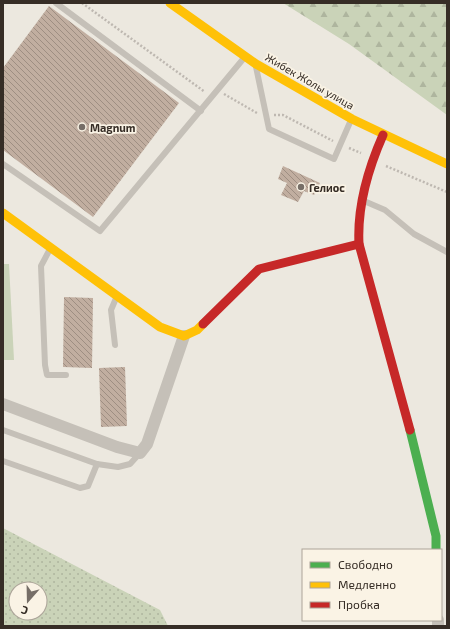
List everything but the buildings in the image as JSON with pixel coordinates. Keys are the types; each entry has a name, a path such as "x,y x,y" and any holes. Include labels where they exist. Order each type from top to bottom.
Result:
{"street":[{"name":"Жибек Жолы улица","path":"170,3 256,64 352,119 447,164"},
{"path":"383,135 372,158 358,231 359,244 419,462 436,536 436,549"},
{"path":"3,213 160,327 184,336 197,330 259,269 359,244"},
{"path":"3,404 117,447 140,453 147,444 184,336"}],"lane":[{"path":"56,3 201,111"},
{"path":"3,164 100,231 201,111 245,56"},
{"path":"256,64 269,129 334,159 352,119"},
{"path":"363,201 385,210 414,234 447,252"},
{"path":"50,248 41,266 45,366 47,374 66,375"},
{"path":"115,346 111,310 117,296"},
{"path":"3,430 97,464 118,467 130,464 140,453"},
{"path":"3,461 80,488 88,486 97,464"}],"green space":[{"path":"283,3 447,3 447,115 349,44"},
{"path":"3,264 9,264 14,360 3,360"},
{"path":"3,528 160,610 168,626 3,626"}],"traffic: fast":[{"path":"410,430 436,536 436,549"}],"traffic: slow":[{"path":"170,3 256,64 352,119 447,164"},
{"path":"3,213 160,327 184,336 197,330 203,324"}],"traffic: jam":[{"path":"383,135 368,174 360,216 359,244 410,430"},
{"path":"203,324 259,269 359,244"}],"place":[{"name":"Magnum","path":"82,127"},
{"name":"Гелиос","path":"301,187"}]}
